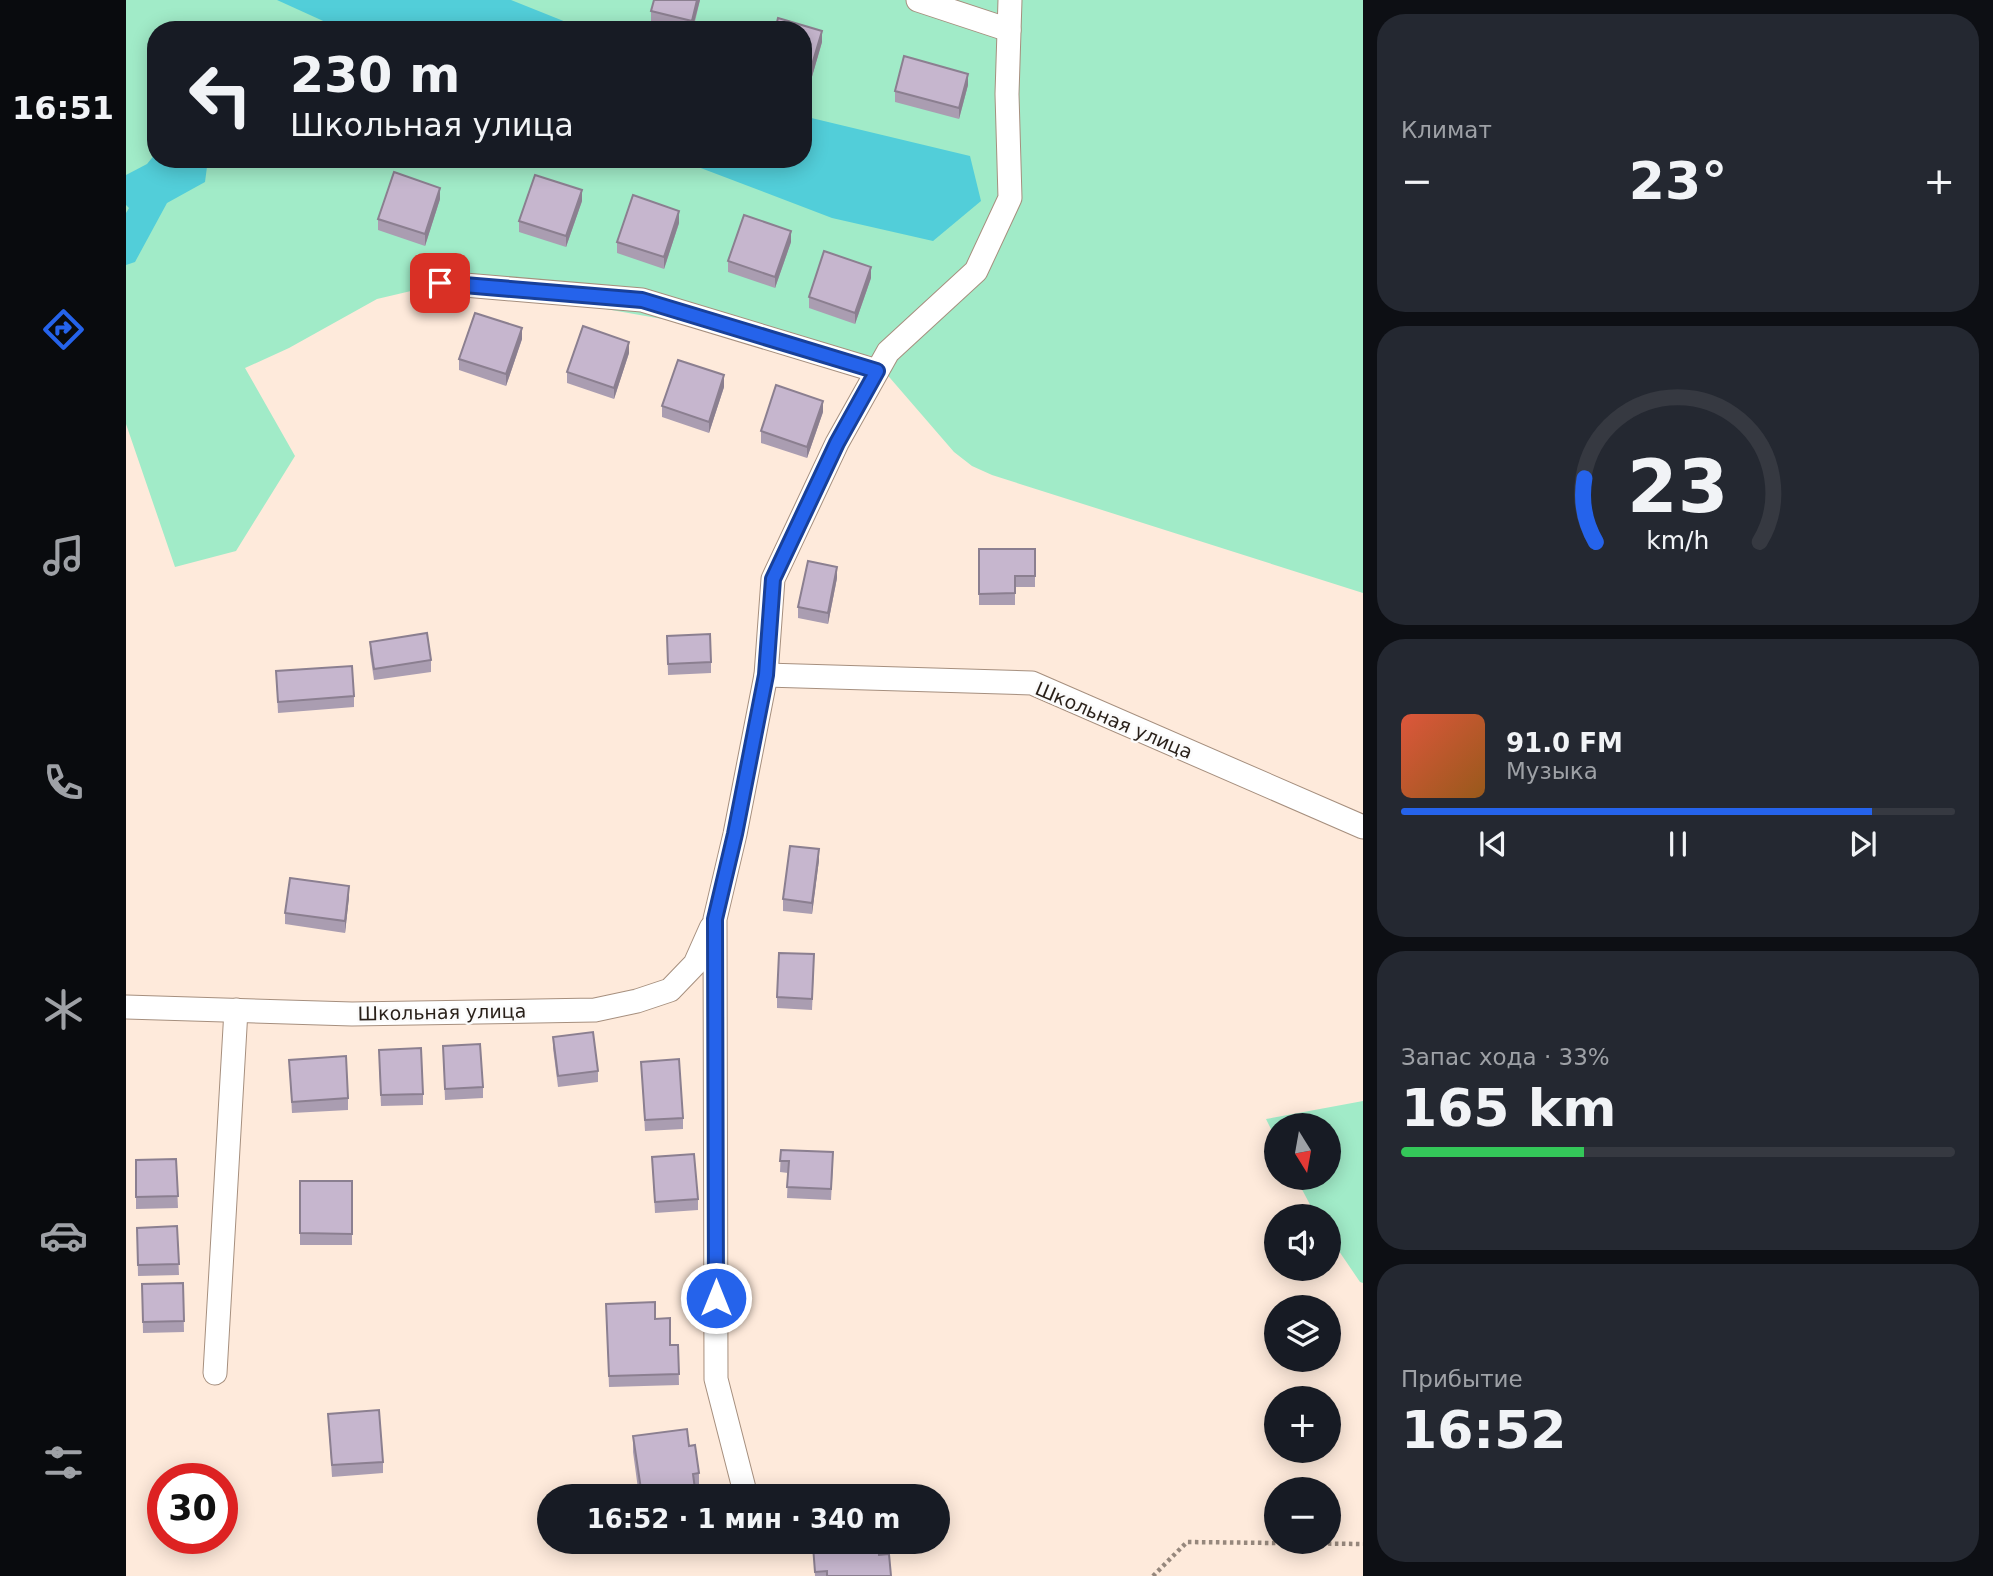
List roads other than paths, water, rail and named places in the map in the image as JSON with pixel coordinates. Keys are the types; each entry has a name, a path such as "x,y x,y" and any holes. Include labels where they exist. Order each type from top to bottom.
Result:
{"street":[{"path":"918,0 1009,30"},
{"name":"Школьная улица","path":"126,1007 352,1014 595,1010 637,1001 670,990 695,964 715,919 735,834 766,675 773,579 837,443 888,352 976,271 1010,198 1007,94 1010,0"},
{"path":"440,283 642,300 877,371"},
{"name":"Школьная улица","path":"766,675 1031,683 1363,827"},
{"name":"Школьная улица","path":"715,919 716,1379 743,1484"},
{"path":"215,1373 236,1010"}],"water":[{"path":"277,0 511,0 564,21 323,21"},
{"path":"812,118 970,156 981,201 933,241 832,218 701,168 812,168"},
{"path":"147,164 147,168 207,168 205,182 167,203 135,262 126,265 126,213 129,208 126,205 126,175"}]}
